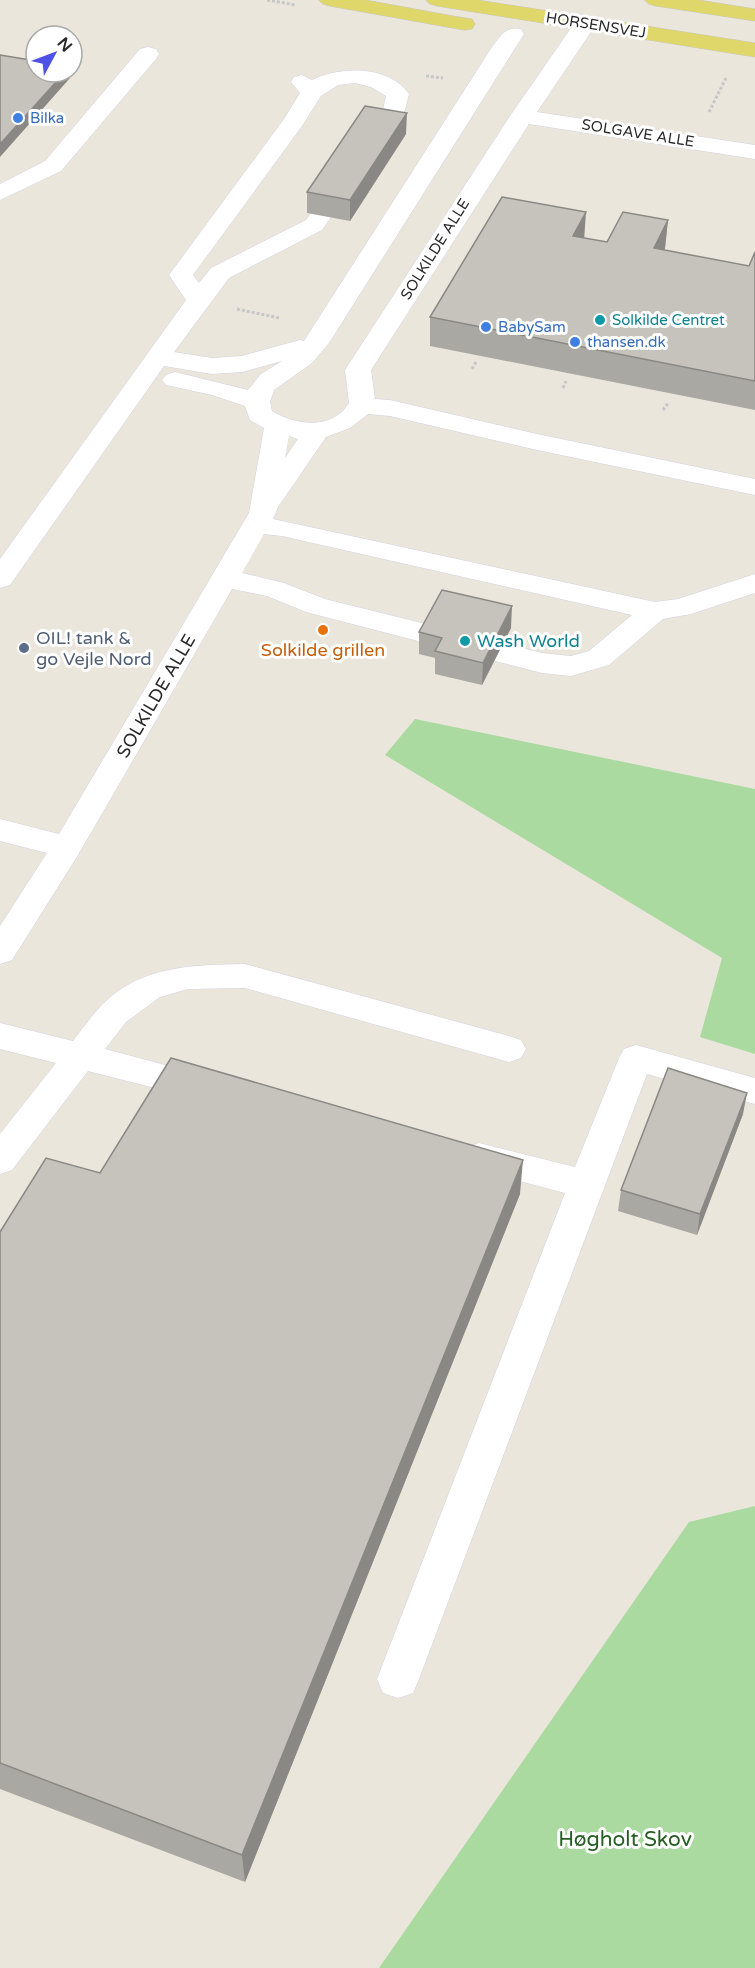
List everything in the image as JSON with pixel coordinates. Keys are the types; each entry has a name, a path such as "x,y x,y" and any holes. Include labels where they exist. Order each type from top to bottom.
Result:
{"main road":[{"path":"330,0 495,30 535,7"},
{"name":"HORSENSVEJ","path":"437,0 535,7 592,14 755,50"},
{"name":"HORSENSVEJ","path":"656,0 755,15"},
{"path":"592,14 653,14 755,29"}],"street":[{"name":"SOLKILDE ALLE","path":"361,406 362,395 357,382 358,370 521,116 592,14"},
{"path":"315,433 277,426 259,414 255,401 260,389 272,376 303,358 316,343 500,52 495,30"},
{"path":"0,193 53,166 148,54"},
{"path":"0,579 198,300 220,273 314,225 394,110 398,94 388,85 351,77 331,79 307,87 294,121 181,275 198,300"},
{"name":"SOLGAVE ALLE","path":"521,116 755,152"},
{"path":"153,366 232,365 270,357 316,343"},
{"path":"153,366 255,401"},
{"path":"755,487 537,442 390,408 361,406 349,418 315,433 259,519 282,528 655,612 681,608 755,583"},
{"name":"SOLKILDE ALLE","path":"0,952 67,847 259,519 277,426"},
{"path":"225,579 274,588 316,606 361,618 542,663 571,666 599,658 655,612"},
{"path":"0,830 67,847"},
{"path":"0,1160 114,1013 148,988 188,977 245,976 509,1049"},
{"path":"0,1036 230,1094"},
{"path":"398,1679 636,1058 755,1091"},
{"path":"448,1149 586,1184"}],"path":[{"path":"198,300 288,320"},
{"path":"472,369 476,362"},
{"path":"563,388 567,381"},
{"path":"663,410 669,402"}],"green space":[{"path":"415,719 755,789 755,1054 700,1037 722,958 385,755"},
{"name":"Høgholt Skov","path":"755,1506 755,1968 379,1968 689,1522"}],"building":[{"name":"Bilka","path":"0,55 24,59 24,84 54,84 0,144"},
{"path":"365,106 407,113 350,200 307,192"},
{"name":"Solkilde Centret","path":"502,197 586,212 573,236 607,242 623,212 668,220 654,248 749,266 755,252 755,381 430,317"},
{"path":"442,590 512,606 483,663 435,651 442,638 419,632"},
{"path":"171,1058 523,1160 242,1855 0,1763 0,1232 46,1158 100,1173"},
{"path":"668,1068 747,1093 700,1214 621,1190"}],"place":[{"name":"Bilka","path":"18,118"},
{"name":"Solkilde Centret","path":"600,320"},
{"name":"BabySam","path":"486,327"},
{"name":"thansen.dk","path":"575,342"},
{"name":"Solkilde grillen","path":"323,630"},
{"name":"Wash World","path":"465,641"},
{"name":"OIL! tank & go Vejle Nord","path":"24,648"}]}
